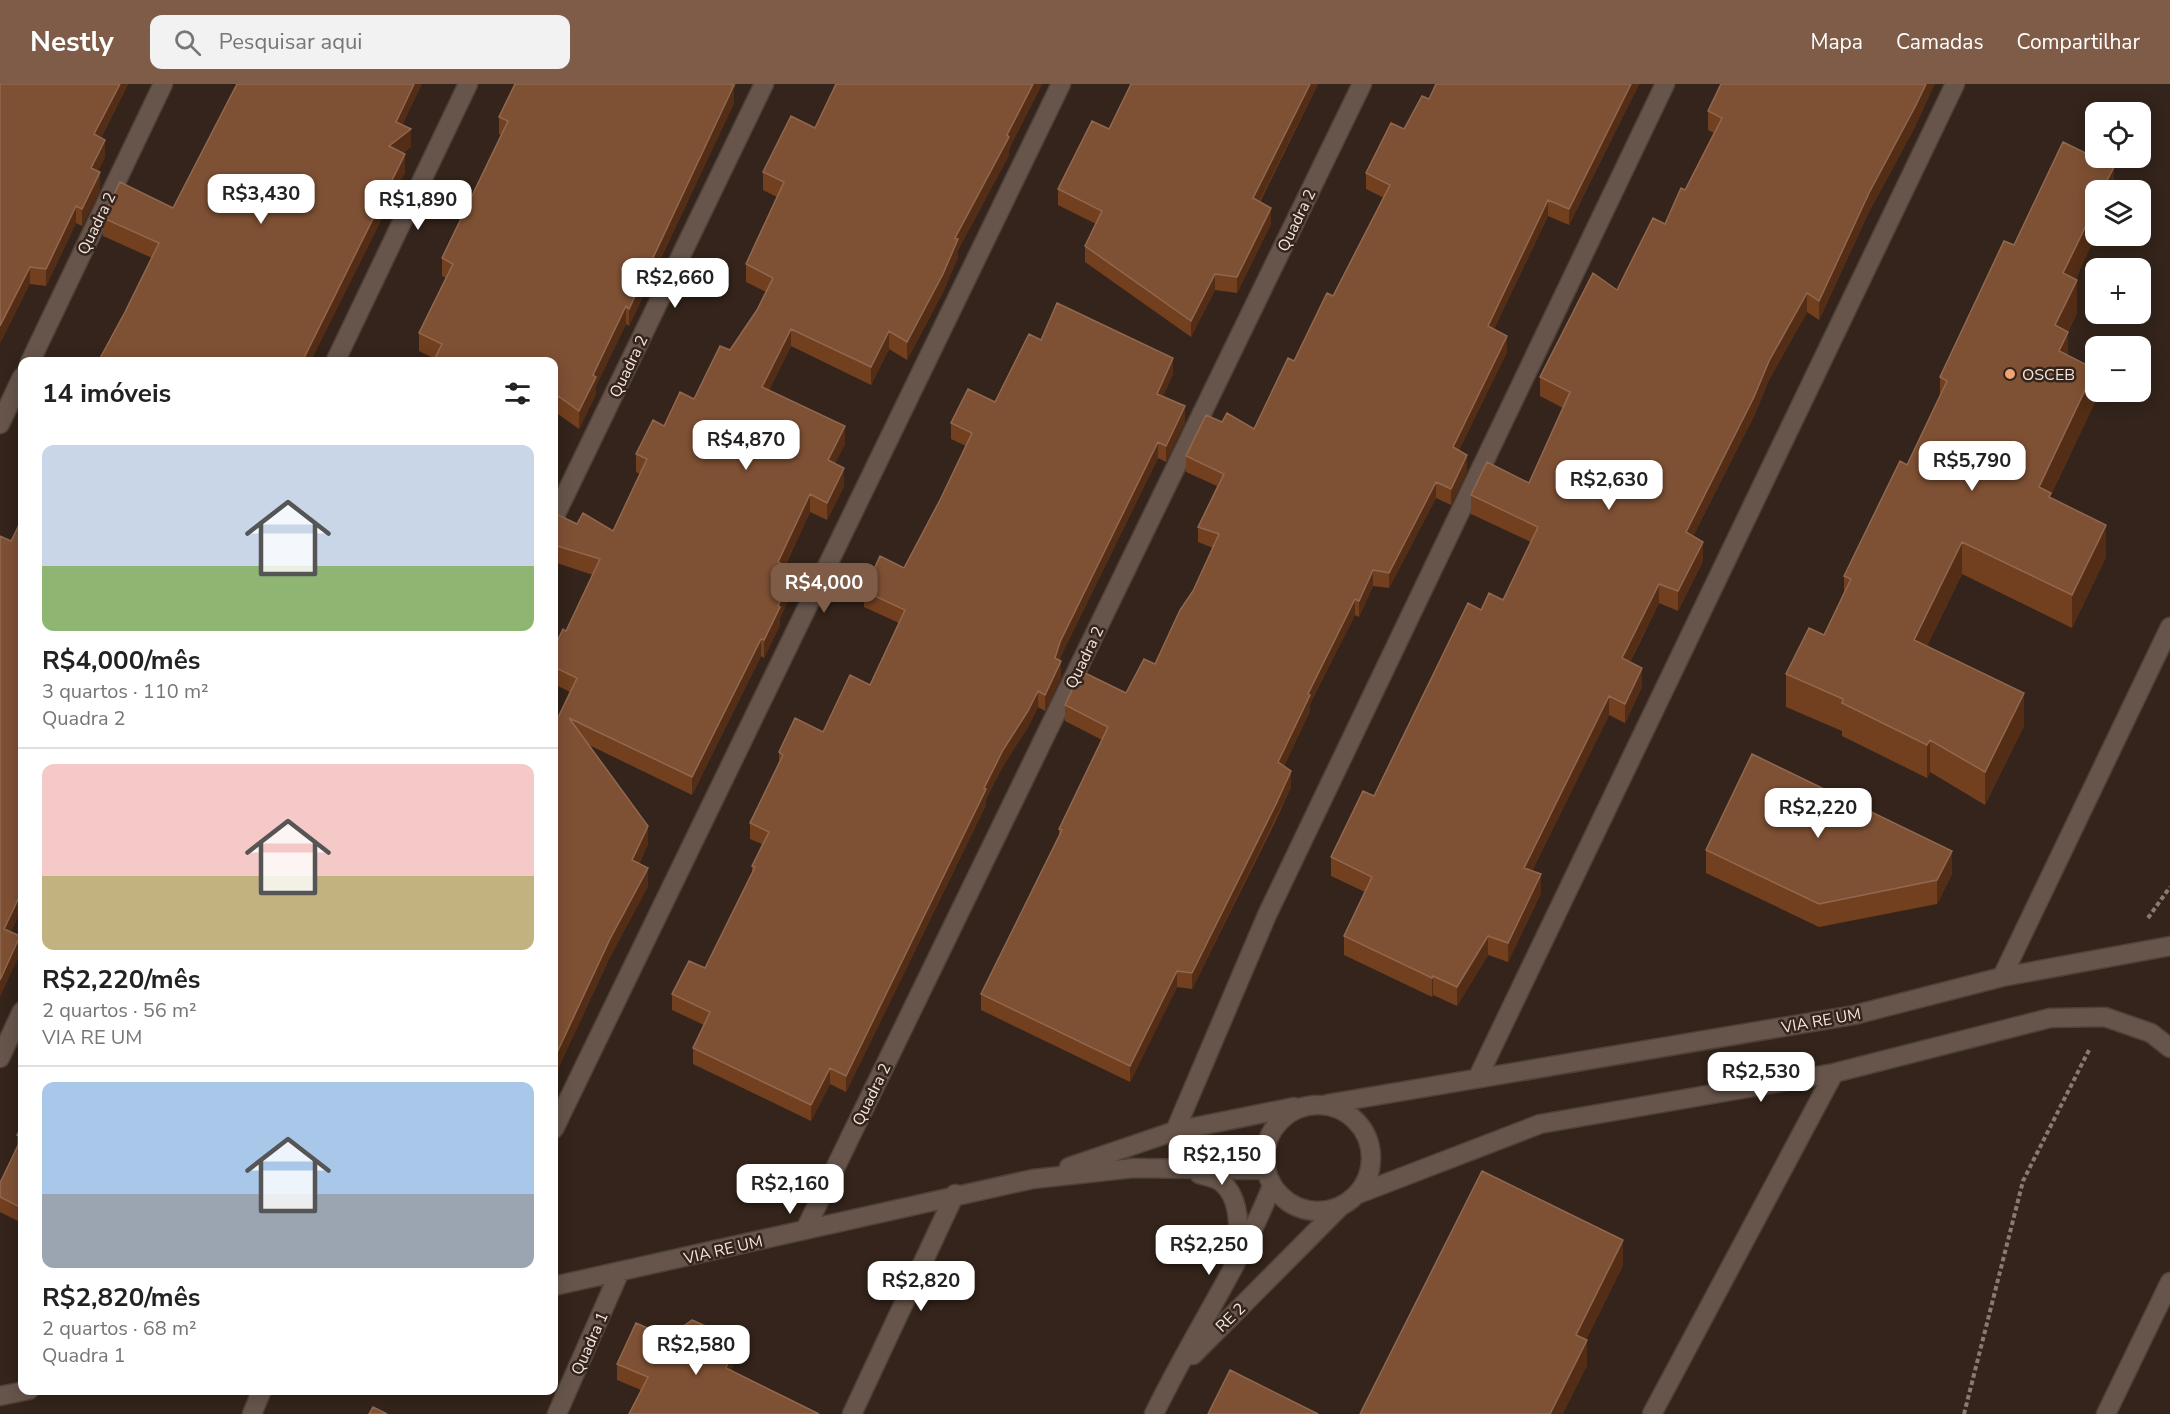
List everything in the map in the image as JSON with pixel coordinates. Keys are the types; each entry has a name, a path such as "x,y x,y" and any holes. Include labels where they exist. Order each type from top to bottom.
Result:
{"street":[{"name":"Quadra 2","path":"32,357 163,84"},
{"path":"337,357 468,84"},
{"name":"Quadra 2","path":"558,510 764,84"},
{"path":"558,1121 1061,84"},
{"name":"Quadra 2","path":"805,1230 1362,84"},
{"path":"1175,1131 1267,915 1665,84"},
{"path":"1478,1077 1955,84"},
{"path":"0,424 18,386"},
{"path":"2001,977 2170,627"},
{"name":"VIA RE UM","path":"1033,1179 1175,1131 1318,1104 1854,1015 2001,977 2170,946"},
{"path":"1358,1194 1370,1174 1372,1151 1364,1129 1348,1113 1318,1104 1286,1113 1271,1131 1263,1154 1268,1178 1283,1198 1297,1208 1320,1212 1342,1206 1358,1194 1540,1124 1834,1073 2050,1018 2105,1017 2151,1033 2170,1048"},
{"path":"0,1058 18,1020"},
{"path":"1652,1414 1834,1073"},
{"name":"VIA RE UM","path":"558,1285 955,1194 1033,1179 1134,1167 1180,1168 1268,1178"},
{"path":"1180,1168 1221,1181 1233,1197 1238,1218 1240,1259"},
{"name":"RE 2","path":"1154,1414 1171,1379 1240,1259 1268,1178"},
{"path":"852,1414 955,1194"},
{"name":"RE 2","path":"1171,1379 1342,1206"},
{"name":"Quadra 1","path":"557,1414 620,1271"},
{"path":"2106,1414 2170,1282"},
{"path":"0,1396 18,1392"},
{"path":"252,1414 260,1395"}],"path":[{"path":"2123,955 2170,887"},
{"path":"1964,1414 2023,1181 2105,1017"}],"building":[{"path":"0,84 120,84 94,134 105,140 91,168 100,172 82,209 76,206 46,269 30,267 0,326"},
{"path":"237,84 414,84 396,122 411,129 389,146 405,154 304,357 101,357 159,243 103,218 120,182 173,208"},
{"path":"515,84 734,85 629,309 626,306 593,375 596,377 579,411 558,396 558,357 436,357 442,344 419,333 453,264 442,258 508,121 499,117"},
{"path":"836,84 1033,84 1007,135 1009,137 955,238 958,239 943,274 907,342 889,331 871,367 791,329 762,387 845,426 828,460 844,468 827,503 810,494 778,562 794,571 778,606 780,607 764,640 761,639 692,777 569,718 648,826 632,860 648,868 610,939 558,1050 558,718 577,678 558,669 558,640 563,629 566,631 600,559 558,546 558,515 577,524 583,513 613,531 647,459 636,454 653,420 664,426 680,392 694,399 720,346 730,350 757,310 773,278 746,264 784,182 763,172 791,116 815,128"},
{"path":"1131,84 1310,84 1253,198 1271,208 1237,277 1215,274 1191,321 1085,246 1102,211 1058,189 1092,121 1109,129"},
{"path":"1436,84 1631,84 1569,209 1548,200 1488,326 1507,336 1453,447 1467,455 1451,489 1436,482 1389,573 1373,570 1359,601 1355,599 1308,694 1310,695 1278,762 1291,771 1276,804 1192,973 1177,971 1130,1066 981,994 1062,830 1059,829 1108,727 1065,705 1081,671 1126,693 1144,659 1155,664 1180,610 1193,591 1219,534 1198,527 1224,474 1186,456 1206,415 1222,422 1227,413 1254,429 1288,358 1294,361 1327,293 1333,296 1390,185 1366,173 1391,123 1404,129 1422,96 1429,99"},
{"path":"1721,84 1926,84 1869,193 1819,301 1807,293 1769,361 1754,397 1686,532 1703,542 1678,591 1659,584 1622,658 1642,668 1625,704 1609,696 1524,868 1541,874 1508,943 1488,936 1457,987 1433,976 1432,978 1344,936 1372,877 1331,857 1363,791 1374,796 1468,603 1481,610 1489,593 1503,600 1538,527 1471,495 1487,462 1529,483 1570,392 1540,377 1593,273 1617,290 1653,218 1665,224 1681,188 1685,190 1722,118 1708,111"},
{"path":"2063,142 2085,153 2085,168 2113,168 2107,180 2085,180 2085,228 2063,273 2077,280 2055,325 2068,332 2059,351 2085,364 2085,390 2039,487 2051,493 2049,497 2106,525 2072,595 1962,542 1914,640 2024,693 1985,772 1930,740 1927,745 1842,703 1843,699 1786,674 1809,628 1824,635 1851,579 1844,576 1900,461 1907,465 1947,381 1940,377 2004,241 2014,245"},
{"path":"1057,303 1173,358 1157,394 1185,406 1166,446 1158,442 1060,642 1055,658 1061,661 1045,695 1038,691 1003,750 846,1076 830,1068 811,1105 693,1048 710,1012 672,994 689,961 705,968 755,867 752,866 769,832 750,823 783,755 779,752 795,718 823,732 850,675 870,685 905,610 864,591 880,556 904,568 940,500 972,433 951,423 968,389 995,402 1029,334 1041,340"},
{"path":"18,527 18,899 4,929 18,935 18,940 0,980 0,536 11,541"},
{"path":"1752,754 1952,851 1937,880 1819,904 1706,850"},
{"path":"18,1145 18,1206 0,1197 0,1183"},
{"path":"1482,1171 1623,1240 1576,1335 1587,1340 1550,1414 1360,1414"},
{"path":"692,1320 737,1340 726,1368 819,1414 629,1414 648,1377 617,1364 636,1323 668,1337"},
{"path":"1230,1370 1318,1414 1208,1414"},
{"path":"373,1407 387,1414 369,1414"}],"place":[{"name":"OSCEB","path":"2010,374"}]}
